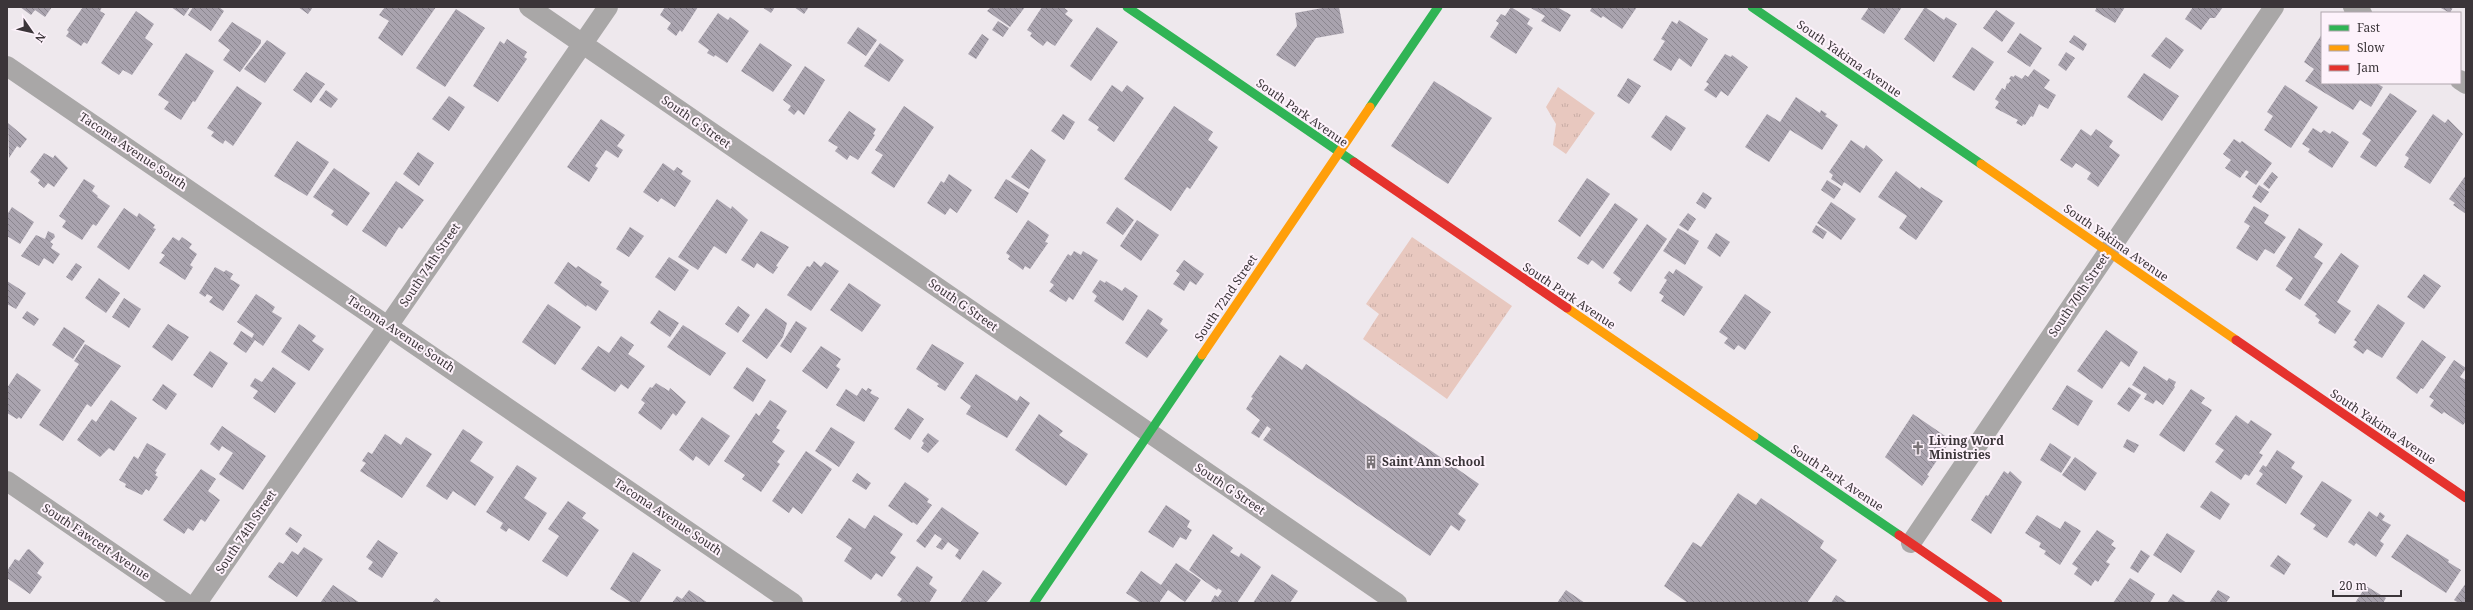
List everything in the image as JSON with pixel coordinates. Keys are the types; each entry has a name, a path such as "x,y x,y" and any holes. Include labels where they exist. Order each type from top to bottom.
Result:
{"main road":[{"name":"South Park Avenue","path":"1127,7 1998,603"},
{"name":"South 72nd Street","path":"1034,603 1438,7"},
{"name":"South Yakima Avenue","path":"1752,7 2466,498"}],"street":[{"name":"South G Street","path":"529,7 1397,603"},
{"name":"South 74th Street","path":"197,603 608,7"},
{"name":"South 70th Street","path":"1911,543 2274,7"},
{"name":"Tacoma Avenue South","path":"7,66 389,325 793,603"},
{"name":"South Fawcett Avenue","path":"7,481 185,603"}],"green space":[{"path":"1558,87 1595,113 1566,154 1553,145 1556,124 1546,107"},
{"path":"1412,237 1512,306 1447,399 1363,339 1379,314 1366,304"}],"building":[{"path":"20,7 52,7 45,17 35,10 31,15"},
{"path":"83,7 102,7 100,11 105,14 87,44 84,42 81,46 66,36 69,32 67,30"},
{"path":"171,7 190,7 184,16"},
{"path":"193,7 219,7 224,11 211,31 188,15"},
{"path":"298,7 313,7 308,14"},
{"path":"385,7 436,7 402,56 378,38 389,21 379,15"},
{"path":"665,7 698,7 682,32 680,30 676,36 667,29 671,23 660,15"},
{"path":"762,7 775,7 771,13"},
{"path":"794,7 809,7 804,14"},
{"path":"991,7 1025,7 1010,27 987,11"},
{"path":"1042,7 1063,7 1068,11 1065,14 1073,20 1055,46 1047,41 1043,46 1030,36 1032,33 1027,30"},
{"path":"1328,7 1339,7 1344,33 1316,38 1295,67 1276,55 1297,26 1295,13"},
{"path":"1511,7 1530,19 1527,24 1533,28 1516,54 1490,37 1499,23 1496,21 1501,14 1505,16"},
{"path":"1529,7 1557,7 1571,15 1560,32 1541,21 1545,16"},
{"path":"1592,7 1637,7 1622,29 1603,16 1601,18 1590,11"},
{"path":"1869,7 1902,7 1884,34 1861,19"},
{"path":"1925,7 1944,20 1946,17 1957,24 1934,62 1904,39"},
{"path":"2097,7 2125,7 2115,23 2095,11"},
{"path":"2193,7 2223,7 2215,18 2210,18 2201,30 2185,19"},
{"path":"2439,7 2453,7 2450,12"},
{"path":"456,9 485,28 445,87 416,68"},
{"path":"1996,10 2015,23 2002,42 1983,28"},
{"path":"136,11 154,24 145,38 153,44 132,75 123,70 119,75 101,63"},
{"path":"718,13 728,20 730,17 749,31 727,63 715,55 714,57 707,53 709,50 698,42"},
{"path":"1679,20 1708,39 1691,67 1679,58 1671,71 1653,60 1665,41 1661,39 1672,21 1677,24"},
{"path":"998,21 1009,28 1003,37 992,30"},
{"path":"232,22 261,40 261,43 240,72 223,60 230,50 218,41"},
{"path":"858,27 877,40 866,56 847,43"},
{"path":"1097,27 1118,42 1091,81 1070,66"},
{"path":"2020,33 2042,48 2030,67 2007,52"},
{"path":"982,34 989,39 976,59 968,54"},
{"path":"2074,35 2087,44 2083,51 2069,42"},
{"path":"2321,36 2321,84 2378,84 2383,87 2371,107 2360,100 2353,110 2305,81 2314,69 2304,62"},
{"path":"2166,37 2184,50 2170,69 2151,56"},
{"path":"507,39 527,52 524,57 527,59 498,102 473,86 500,41 504,44"},
{"path":"267,40 286,53 265,83 244,69"},
{"path":"760,43 792,65 773,92 741,71"},
{"path":"880,43 904,60 889,82 864,66"},
{"path":"1972,47 1994,62 1974,91 1952,77"},
{"path":"2066,52 2075,58 2066,71 2058,65"},
{"path":"186,53 214,71 195,102 193,101 181,120 164,109 169,102 158,95"},
{"path":"1725,54 1731,57 1732,55 1748,67 1728,96 1721,91 1716,98 1704,90 1709,84 1706,82"},
{"path":"805,66 825,80 804,115 798,110 794,115 788,110 791,106 783,100"},
{"path":"2034,69 2050,80 2044,88 2056,95 2048,109 2039,104 2033,117 2031,116 2025,125 2023,124 2022,126 2016,123 2018,120 1995,108 1999,102 1995,99 2002,88 2005,90 2007,83 2008,84 2011,80 2009,79 2011,76 2014,77 2015,75 2022,79 2025,75 2028,77"},
{"path":"306,72 325,84 311,103 293,90"},
{"path":"2144,73 2179,96 2162,121 2127,97"},
{"path":"1628,78 1641,86 1629,104 1617,96"},
{"path":"1434,81 1492,118 1448,184 1391,146"},
{"path":"1112,85 1122,92 1127,85 1144,98 1114,142 1097,130 1099,127 1088,120"},
{"path":"2285,85 2318,107 2291,148 2264,130 2273,116 2267,112"},
{"path":"237,86 262,103 233,146 225,140 223,144 211,136 214,132 207,128"},
{"path":"326,90 338,99 331,108 319,100"},
{"path":"2390,93 2417,111 2376,167 2360,157 2371,140 2362,134"},
{"path":"449,96 465,107 449,131 432,119"},
{"path":"1796,97 1820,113 1821,110 1827,114 1825,116 1838,125 1822,150 1790,130 1769,162 1745,147 1767,114 1780,122"},
{"path":"904,106 934,127 894,188 871,173 883,155 875,150"},
{"path":"1174,106 1213,132 1208,140 1218,147 1190,189 1187,187 1171,211 1124,179"},
{"path":"849,111 876,129 873,134 875,135 858,160 850,155 847,160 835,151 838,147 828,141"},
{"path":"1063,114 1075,122 1064,140 1051,131"},
{"path":"2433,114 2445,123 2448,119 2463,134 2430,184 2404,167 2409,158 2405,155"},
{"path":"1666,115 1686,128 1671,151 1651,137"},
{"path":"601,119 625,135 617,146 623,150 618,158 606,150 595,166 598,168 589,182 567,167"},
{"path":"8,123 27,139 20,148 17,146 9,158"},
{"path":"2313,128 2321,133 2324,130 2330,134 2332,131 2349,142 2332,168 2308,152 2310,149 2302,144"},
{"path":"2081,129 2091,136 2096,129 2113,141 2109,147 2120,155 2098,187 2087,179 2091,173 2076,163 2072,168 2060,160"},
{"path":"2234,139 2240,143 2242,141 2272,163 2256,185 2245,177 2249,172 2246,170 2240,178 2225,168 2231,160 2223,154"},
{"path":"1851,140 1864,149 1866,145 1883,160 1860,193 1844,182 1842,186 1831,179 1833,175 1829,172"},
{"path":"297,141 329,162 307,196 274,176"},
{"path":"1031,149 1046,160 1029,189 1011,177"},
{"path":"418,152 434,163 419,186 403,174"},
{"path":"44,153 53,158 55,155 68,168 54,187 48,183 44,188 38,183 40,180 30,172"},
{"path":"663,163 674,171 677,167 683,171 681,174 691,181 675,207 661,198 658,202 643,192"},
{"path":"334,168 370,193 347,226 331,215 334,211 313,197"},
{"path":"1896,171 1920,189 1921,187 1943,201 1916,240 1899,228 1907,216 1878,197"},
{"path":"2272,172 2278,177 2269,189 2263,184"},
{"path":"949,174 972,190 957,213 950,208 945,215 927,203 941,181 944,183"},
{"path":"2466,175 2466,214 2453,205 2455,203 2449,199"},
{"path":"1587,178 1610,194 1580,237 1558,221"},
{"path":"84,179 95,186 92,191 98,196 97,197 110,206 96,226 93,224 82,240 62,227 66,221 59,216"},
{"path":"1006,179 1029,193 1017,213 994,198"},
{"path":"1827,180 1841,189 1834,199 1821,190"},
{"path":"396,181 424,200 402,229 399,227 386,247 362,231"},
{"path":"2259,185 2269,192 2261,203 2252,197"},
{"path":"1703,192 1712,198 1705,209 1696,203"},
{"path":"717,199 731,209 732,206 748,220 726,254 714,246 698,270 678,257"},
{"path":"1831,202 1856,219 1841,240 1817,223"},
{"path":"1615,203 1638,219 1603,269 1592,260 1588,265 1577,258"},
{"path":"2254,206 2269,215 2264,223 2286,237 2274,254 2265,249 2257,261 2236,248 2250,226 2244,222"},
{"path":"12,207 34,222 20,244 7,236 7,215"},
{"path":"1117,207 1134,220 1123,235 1106,223"},
{"path":"124,208 137,217 139,213 155,225 153,228 156,229 129,270 97,247"},
{"path":"1688,213 1696,219 1688,231 1679,225"},
{"path":"1028,220 1049,235 1045,242 1048,243 1030,269 1025,266 1023,270 1008,259 1010,256 1006,253"},
{"path":"1137,220 1159,235 1141,261 1120,246"},
{"path":"1647,224 1667,239 1631,292 1618,283 1621,279 1613,273"},
{"path":"1816,225 1827,232 1823,239 1812,232"},
{"path":"630,227 644,236 629,257 616,249"},
{"path":"1678,228 1699,241 1685,265 1663,251"},
{"path":"2299,228 2323,244 2314,257 2323,263 2300,300 2285,290 2293,278 2276,266"},
{"path":"48,231 54,234 55,237 50,242 53,244 51,248 60,254 53,264 44,258 39,266 21,256 36,235 45,239"},
{"path":"761,231 789,247 776,266 778,267 773,274 757,263 754,268 741,260"},
{"path":"1716,233 1730,242 1720,257 1707,248"},
{"path":"173,237 179,241 182,237 192,244 189,248 197,254 190,265 193,267 185,280 159,263 165,255 161,253"},
{"path":"1074,251 1081,255 1083,251 1098,260 1073,300 1069,297 1066,302 1049,291 1054,285 1050,282 1068,254 1071,256"},
{"path":"2341,253 2359,266 2337,302 2351,311 2335,334 2318,323 2320,320 2315,316 2317,314 2304,305"},
{"path":"669,257 689,270 675,291 655,277"},
{"path":"1184,260 1204,274 1196,285 1190,281 1184,291 1173,284 1180,274 1176,271"},
{"path":"814,261 821,267 825,262 839,271 811,311 787,295 807,266 810,267"},
{"path":"568,262 576,268 578,266 602,282 600,285 609,291 596,311 587,305 586,307 554,283"},
{"path":"76,263 82,267 72,281 66,277"},
{"path":"215,267 224,272 226,270 233,274 230,279 240,285 223,311 209,302 213,297 207,294 205,297 199,293"},
{"path":"1676,269 1703,287 1684,316 1661,301 1664,296 1659,293 1667,280 1664,278 1669,271 1673,274"},
{"path":"2424,274 2441,286 2424,309 2407,297"},
{"path":"99,278 120,293 106,313 85,298"},
{"path":"1100,280 1105,283 1106,281 1122,291 1125,287 1138,296 1123,321 1094,301 1097,296 1092,292"},
{"path":"7,281 26,293 16,309 7,304"},
{"path":"849,283 881,305 862,332 830,310"},
{"path":"256,294 275,307 272,312 282,318 263,346 255,340 246,353 233,344 241,331 252,338 254,334 237,322"},
{"path":"1745,294 1771,312 1745,350 1738,345 1734,350 1724,343 1728,338 1719,332"},
{"path":"124,298 141,309 129,328 112,317"},
{"path":"548,304 581,327 555,365 522,342"},
{"path":"2378,304 2405,323 2382,358 2367,349 2363,354 2353,347 2357,342 2354,340"},
{"path":"738,306 750,315 738,333 725,324"},
{"path":"766,308 787,323 783,337 767,359 742,341"},
{"path":"1148,309 1163,319 1160,324 1168,330 1147,358 1125,343"},
{"path":"659,310 679,323 670,337 650,323"},
{"path":"27,311 39,319 34,326 22,318"},
{"path":"796,321 807,328 791,353 780,346"},
{"path":"168,324 189,337 172,361 152,347"},
{"path":"299,324 316,336 312,341 324,349 309,371 281,352"},
{"path":"683,325 726,353 710,376 667,347"},
{"path":"64,327 85,341 73,359 52,345"},
{"path":"2106,330 2138,352 2129,367 2121,361 2102,389 2077,371"},
{"path":"621,336 634,345 628,354 645,366 628,389 621,384 615,392 581,369 598,346 609,353"},
{"path":"2422,340 2446,357 2423,389 2421,388 2417,394 2396,378"},
{"path":"85,344 121,366 91,407 87,404 63,441 39,425 79,364 74,361"},
{"path":"932,344 964,363 945,391 937,386 939,384 916,369"},
{"path":"821,346 841,359 836,366 840,369 827,389 802,371"},
{"path":"210,351 228,363 212,388 193,375"},
{"name":"Saint Ann School","path":"1280,355 1302,370 1306,364 1479,484 1458,514 1466,520 1459,531 1451,525 1430,556 1263,440 1271,429 1267,426 1259,438 1251,433 1260,420 1246,409 1253,398 1251,397"},
{"path":"2454,360 2466,368 2460,377 2466,380 2466,421 2463,425 2444,412 2442,414 2430,406 2434,400 2429,397"},
{"path":"2144,366 2167,381 2169,378 2176,382 2175,387 2163,405 2156,400 2153,404 2144,399 2147,394 2132,385"},
{"path":"273,367 296,383 275,413 253,398 258,391 250,386 255,378 262,382"},
{"path":"747,367 766,380 753,402 733,388"},
{"path":"17,373 41,390 21,419 19,417 17,419 7,413 7,388"},
{"path":"976,374 1017,401 1020,396 1030,403 1007,438 966,414 971,406 960,398"},
{"path":"656,383 669,391 670,388 686,402 676,416 673,413 661,430 638,413 645,403 641,400 650,387 652,388"},
{"path":"163,384 177,394 166,410 152,400"},
{"path":"2067,385 2093,401 2078,426 2052,409"},
{"path":"2129,387 2141,395 2129,412 2117,404"},
{"path":"862,388 866,391 868,388 872,390 870,393 879,398 864,422 836,405 846,389 857,396"},
{"path":"2191,389 2205,398 2201,403 2212,410 2184,452 2159,435"},
{"path":"111,400 137,418 114,451 109,448 100,457 77,440 92,419 96,422"},
{"path":"770,400 787,411 776,428 780,430 772,442 785,451 777,462 780,464 761,492 742,479 745,475 724,461 756,413 759,416"},
{"path":"908,408 924,419 910,440 894,429"},
{"path":"1039,414 1063,431 1059,435 1088,454 1066,486 1015,450"},
{"name":"Living Word Ministries","path":"1913,414 1951,440 1927,475 1929,476 1922,486 1885,457"},
{"path":"2236,415 2248,424 2251,420 2272,434 2259,453 2263,455 2249,476 2245,474 2241,480 2215,462 2224,450 2215,444"},
{"path":"702,417 730,436 709,466 696,456 693,461 679,450"},
{"path":"222,426 266,456 243,490 219,474 233,453 222,446 219,451 210,444"},
{"path":"831,427 855,442 839,467 815,451"},
{"path":"463,429 483,442 470,461 494,477 475,506 453,491 447,500 426,486"},
{"path":"928,433 939,441 928,453 921,448 924,443 922,441"},
{"path":"385,434 401,445 406,437 432,454 402,498 360,471 366,463 362,461 368,452 372,454"},
{"path":"2127,439 2139,445 2134,453 2123,447"},
{"path":"147,443 166,454 155,471 157,472 155,475 158,477 149,491 146,489 142,495 125,487 126,484 119,480 134,456 138,459"},
{"path":"2050,443 2071,457 2061,473 2040,460"},
{"path":"2277,450 2295,462 2291,468 2303,476 2286,504 2256,484 2263,474 2259,471 2263,465 2266,467"},
{"path":"806,451 832,469 802,514 793,507 789,513 772,501"},
{"path":"2075,457 2097,473 2085,491 2062,475"},
{"path":"517,465 537,478 524,498 547,513 529,541 509,528 506,532 500,528 503,523 486,512"},
{"path":"201,469 216,479 208,491 220,500 205,522 201,519 193,531 188,528 184,534 163,520"},
{"path":"2004,471 2008,474 2010,471 2022,482 1991,534 1971,520 1986,495 1988,496"},
{"path":"857,473 871,483 866,490 852,481"},
{"path":"2322,481 2352,500 2327,538 2313,529 2316,525 2300,514"},
{"path":"905,482 929,499 927,502 932,505 917,525 888,506"},
{"path":"2211,491 2230,504 2220,520 2200,507"},
{"path":"1738,493 1756,505 1761,498 1824,541 1820,548 1837,560 1807,603 1688,603 1664,586 1693,542 1701,547"},
{"path":"568,501 586,513 582,518 599,530 567,577 542,561 559,536 548,529"},
{"path":"1166,505 1190,521 1187,527 1192,530 1186,540 1180,537 1173,548 1148,532"},
{"path":"942,507 979,533 960,560 955,556 959,550 948,542 942,550 936,547 942,539 935,534 925,548 916,541"},
{"path":"2369,511 2377,517 2380,512 2385,516 2382,520 2391,525 2380,541 2384,544 2376,557 2356,543 2354,546 2348,542"},
{"path":"874,515 903,534 890,553 896,557 882,577 876,573 871,580 844,561 852,548 836,537 849,518 865,529"},
{"path":"2037,515 2060,529 2065,521 2081,531 2060,565 2044,554 2046,551 2039,547 2041,543 2025,533"},
{"path":"290,527 302,535 297,543 285,534"},
{"path":"2097,530 2114,541 2111,545 2116,548 2106,562 2110,564 2098,582 2095,580 2091,586 2074,574 2078,568 2072,564"},
{"path":"2167,533 2195,551 2181,573 2153,555"},
{"path":"1213,534 1233,548 1230,552 1239,557 1241,553 1261,567 1237,603 1210,603 1215,595 1218,597 1222,591 1218,588 1217,590 1189,570"},
{"path":"2407,534 2449,560 2448,562 2461,570 2446,593 2391,557"},
{"path":"378,540 398,553 382,578 368,569 373,562 366,557"},
{"path":"304,547 323,559 297,597 268,577 279,562 283,564 292,551 298,555"},
{"path":"29,549 44,563 37,573 42,577 30,594 7,578 7,571 15,559 19,561"},
{"path":"2141,550 2150,556 2138,573 2130,568"},
{"path":"633,552 661,570 639,603 632,603 610,589"},
{"path":"2278,555 2291,564 2284,575 2270,566"},
{"path":"1176,563 1201,580 1185,602 1168,590 1159,603 1141,603 1126,593 1141,571 1161,585"},
{"path":"917,566 933,577 929,584 937,590 929,603 899,603 902,599 897,595"},
{"path":"983,570 1002,583 986,603 960,603"},
{"path":"1272,574 1298,591 1290,603 1253,603"},
{"path":"2130,578 2155,594 2150,603 2113,603"},
{"path":"2466,583 2466,603 2459,603 2454,600"},
{"path":"333,585 360,603 320,603"},
{"path":"2366,586 2386,598 2383,603 2355,603"},
{"path":"689,590 708,603 672,603 677,596 682,599"},
{"path":"1566,590 1585,603 1557,603"},
{"path":"2218,590 2230,597 2226,603 2209,603"},
{"path":"2173,594 2187,603 2167,603"},
{"path":"1836,595 1848,603 1831,603"},
{"path":"436,598 442,603 432,603"}],"traffic: fast":[{"path":"1127,7 1354,162"},
{"path":"1370,107 1438,7"},
{"path":"1752,7 1981,164"},
{"path":"1034,603 1202,355"},
{"path":"1754,436 1899,535"}],"traffic: slow":[{"path":"1202,355 1370,107"},
{"path":"1981,164 2236,340"},
{"path":"1567,308 1754,436"}],"traffic: jam":[{"path":"1354,162 1567,308"},
{"path":"2236,340 2466,498"},
{"path":"1899,535 1998,603"}],"place":[{"name":"Living Word Ministries","path":"1918,448"},
{"name":"Saint Ann School","path":"1371,462"}]}
